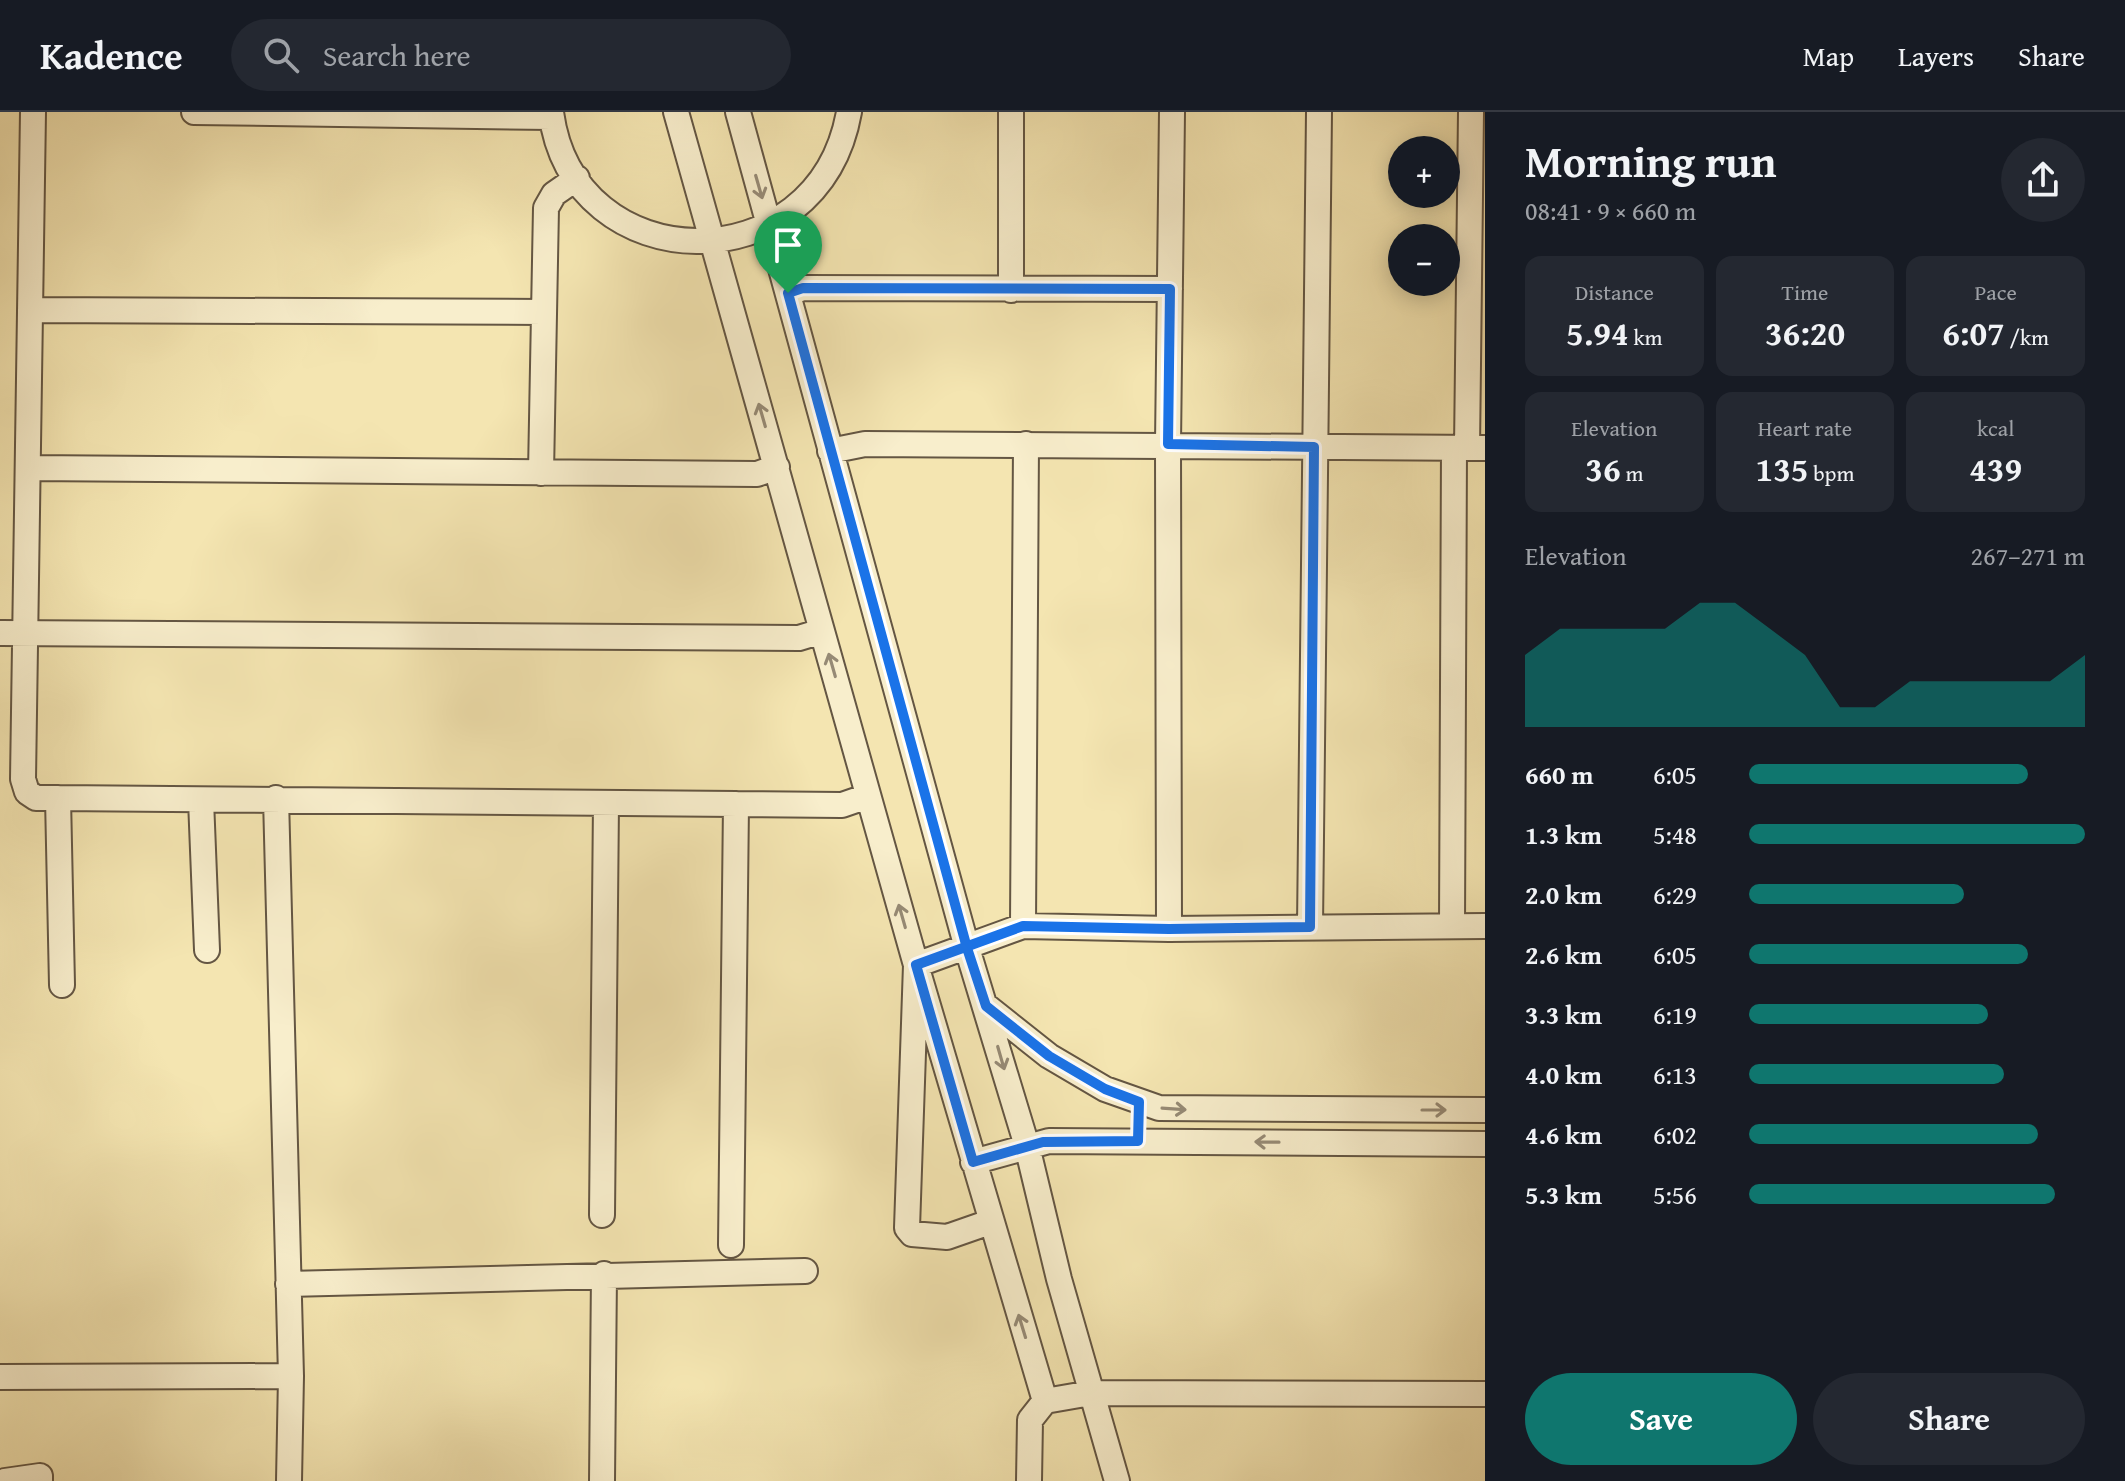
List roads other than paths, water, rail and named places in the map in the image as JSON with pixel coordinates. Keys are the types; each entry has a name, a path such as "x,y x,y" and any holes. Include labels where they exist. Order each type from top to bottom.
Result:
{"street":[{"path":"33,112 23,779 27,792 36,798 842,805 868,796"},
{"path":"198,112 551,114 565,159 594,198 636,228 673,239 712,242 751,233 791,212 825,176 837,154 849,112"},
{"path":"676,112 916,965 1045,1401"},
{"path":"738,112 967,948 1027,1146 1117,1481"},
{"path":"1011,112 1011,290"},
{"path":"1169,929 1168,444 1172,112"},
{"path":"1310,927 1319,112"},
{"path":"1452,926 1469,448 1471,112"},
{"path":"541,473 546,208 554,194 577,178"},
{"path":"788,293 803,288 1170,289"},
{"path":"30,310 543,312"},
{"path":"830,451 865,444 1469,448"},
{"path":"1023,926 1026,444"},
{"path":"29,468 757,474 777,467"},
{"path":"0,633 799,638 822,631"},
{"path":"58,798 62,985"},
{"path":"276,798 291,1376 289,1481"},
{"path":"201,800 207,950"},
{"path":"602,1215 606,803"},
{"path":"731,1245 736,804"},
{"path":"916,965 1023,926 1169,929 1485,926"},
{"path":"916,965 907,1228 912,1234 936,1238 990,1222"},
{"path":"986,1006 1049,1056 1105,1089 1139,1102 1179,1110 1485,1110"},
{"path":"1138,1141 1139,1102"},
{"path":"1312,1143 1313,1109"},
{"path":"973,1162 1049,1141 1485,1144"},
{"path":"288,1284 805,1271"},
{"path":"602,1481 604,1274"},
{"path":"0,1377 291,1376"},
{"path":"1029,1481 1030,1420 1045,1401 1091,1393 1485,1394"},
{"path":"5,1481 40,1476 40,1481"}]}
